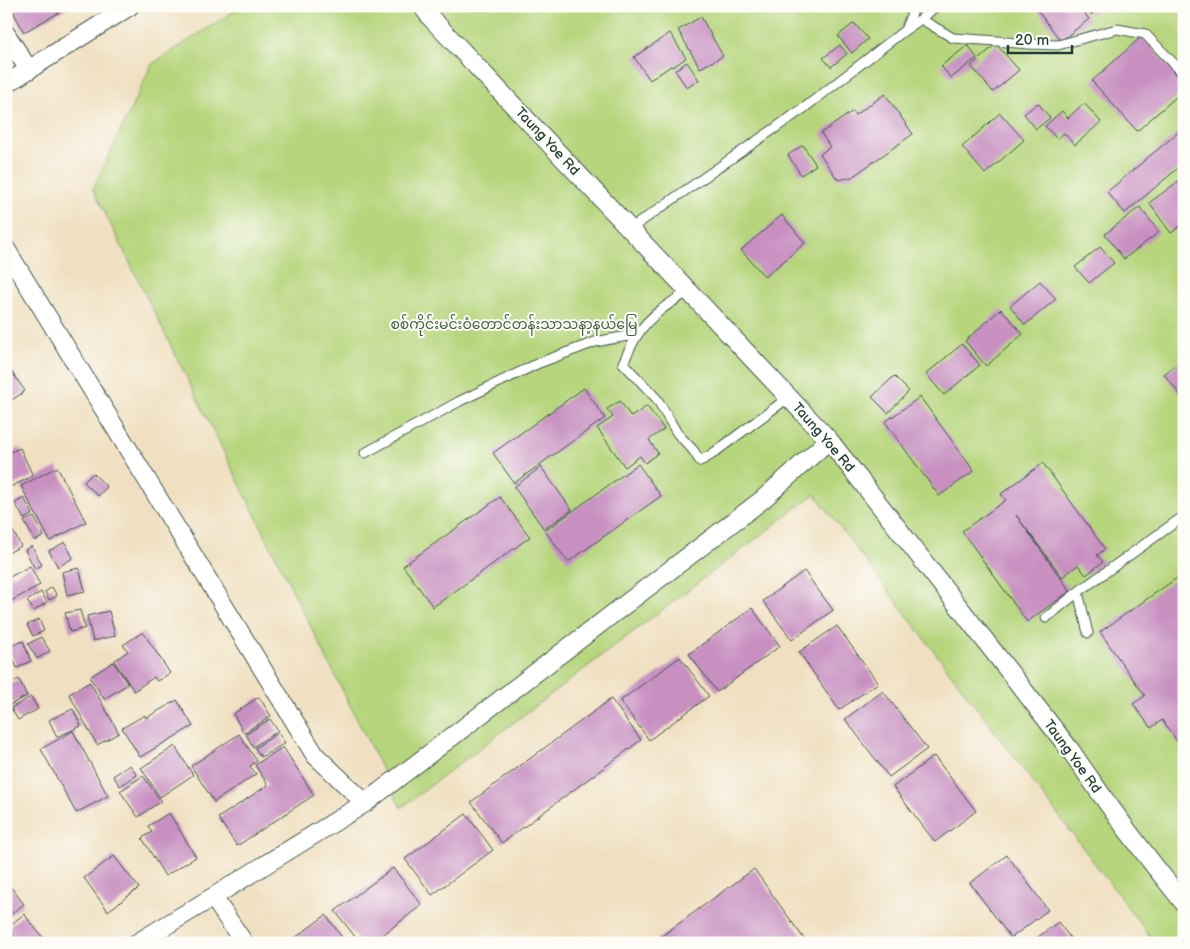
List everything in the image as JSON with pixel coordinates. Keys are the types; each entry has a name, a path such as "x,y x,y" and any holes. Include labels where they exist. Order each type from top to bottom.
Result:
{"street":[{"path":"6,84 130,6"},
{"name":"Taung Yoe Rd","path":"422,6 829,440 1071,750 1156,869 1184,904"},
{"path":"6,34 29,70"},
{"path":"6,248 315,755 365,802"},
{"path":"136,943 365,802 762,500 829,440"},
{"path":"213,897 244,943"}],"lane":[{"path":"905,30 915,6"},
{"path":"630,229 804,108 936,6"},
{"path":"921,19 954,38 1027,44 1058,45 1117,29 1145,34 1184,74"},
{"path":"689,291 660,310 638,334 623,362 657,398 677,433 693,450 700,461 711,455 788,397"},
{"path":"365,452 460,401 539,363 595,342 638,334"},
{"path":"1046,618 1078,592 1184,516"},
{"path":"1078,592 1088,633"}],"green space":[{"name":"စစ်ကိုင်းမင်းဝံတောင်တန်းသာသနာ့နယ်မြေ","path":"242,6 1184,6 1184,943 1155,943 815,494 401,808 93,189 152,64"}],"building":[{"path":"10,6 71,6 24,32"},
{"path":"1034,6 1079,6 1089,19 1061,41"},
{"path":"1083,6 1101,6 1091,15"},
{"path":"701,17 723,56 700,68 678,30"},
{"path":"854,23 868,39 852,53 838,36"},
{"path":"670,33 686,58 650,80 634,57"},
{"path":"1142,36 1184,83 1184,90 1137,131 1092,81"},
{"path":"996,44 1019,70 993,92 971,66"},
{"path":"840,45 847,54 831,67 823,58"},
{"path":"968,45 977,58 951,78 941,66"},
{"path":"687,62 699,80 687,88 675,70"},
{"path":"885,94 913,134 852,177 838,180 820,154 830,147 821,133 853,111 855,115"},
{"path":"1038,103 1050,118 1036,129 1024,114"},
{"path":"1084,103 1101,122 1075,145 1064,133 1057,139 1045,126 1062,111 1068,118"},
{"path":"1000,113 1024,140 985,174 962,147"},
{"path":"1182,129 1184,131 1184,163 1125,213 1107,192"},
{"path":"803,145 816,165 801,175 788,155"},
{"path":"1184,177 1184,223 1171,233 1149,203"},
{"path":"1140,207 1159,232 1124,259 1105,234"},
{"path":"782,215 805,243 765,277 741,250"},
{"path":"1100,247 1114,263 1089,283 1075,267"},
{"path":"1040,281 1056,299 1025,325 1010,306"},
{"path":"1001,309 1023,334 986,366 965,341"},
{"path":"962,344 980,365 944,395 926,374"},
{"path":"1184,359 1184,400 1164,374"},
{"path":"12,372 25,391 6,404 6,376"},
{"path":"894,376 909,391 888,413 872,397"},
{"path":"584,388 605,418 514,483 493,453"},
{"path":"920,397 974,471 939,496 885,422"},
{"path":"620,401 631,417 647,406 664,429 649,440 658,453 645,463 640,456 625,467 597,428 613,417 607,409"},
{"path":"20,448 33,476 10,487 6,480 6,454"},
{"path":"1043,463 1105,549 1097,555 1103,562 1086,575 1078,565 1062,577 1016,515 1070,591 1027,622 962,531 1006,500 1001,494"},
{"path":"638,464 661,496 568,562 545,531"},
{"path":"57,467 86,522 50,541 21,486"},
{"path":"541,467 572,510 544,529 514,487"},
{"path":"93,473 107,487 98,496 84,482"},
{"path":"500,497 530,537 433,607 403,566"},
{"path":"24,498 33,514 24,519 15,503"},
{"path":"34,517 44,536 35,541 24,521"},
{"path":"10,526 21,546 6,554 6,528"},
{"path":"65,542 73,558 58,567 49,551"},
{"path":"32,546 42,565 35,569 25,550"},
{"path":"30,566 40,585 6,604 6,579"},
{"path":"79,568 85,591 67,595 62,572"},
{"path":"804,571 833,610 792,640 763,601"},
{"path":"1184,573 1184,751 1162,720 1151,728 1133,704 1145,696 1100,632"},
{"path":"52,587 57,596 49,600 45,592"},
{"path":"41,592 47,602 34,611 27,601"},
{"path":"752,608 780,646 717,692 689,654"},
{"path":"80,610 85,628 70,632 65,613"},
{"path":"109,611 115,636 93,641 87,616"},
{"path":"39,619 44,631 33,636 27,625"},
{"path":"837,626 878,683 839,710 799,652"},
{"path":"143,632 170,673 157,681 154,677 134,691 114,661 128,651 123,645"},
{"path":"41,637 50,651 37,659 28,644"},
{"path":"23,641 31,661 17,668 8,647"},
{"path":"680,657 709,696 649,740 620,701"},
{"path":"113,662 128,684 104,699 90,677"},
{"path":"19,679 27,696 6,707 6,686"},
{"path":"90,682 119,733 97,745 69,694"},
{"path":"883,691 927,749 889,777 845,719"},
{"path":"31,697 38,709 18,720 11,708"},
{"path":"259,697 271,716 244,733 233,714"},
{"path":"611,699 641,740 502,843 471,802"},
{"path":"177,700 193,726 140,757 122,728 145,715 146,718"},
{"path":"73,709 81,726 57,737 49,720"},
{"path":"270,719 278,731 253,747 246,734"},
{"path":"73,731 108,796 76,813 41,749"},
{"path":"278,733 285,743 261,757 255,748"},
{"path":"239,734 257,761 250,766 256,774 214,802 191,766"},
{"path":"175,746 193,775 160,797 141,768"},
{"path":"283,747 314,795 237,846 218,818 268,785 255,765"},
{"path":"934,756 976,811 935,842 893,787"},
{"path":"130,765 137,775 120,786 113,776"},
{"path":"143,776 161,801 138,817 120,791"},
{"path":"169,813 196,857 165,876 142,838 152,832 148,826"},
{"path":"466,814 493,850 432,895 405,859"},
{"path":"1007,855 1048,910 1011,938 970,883"},
{"path":"114,856 139,888 108,911 84,878"},
{"path":"393,868 422,905 372,943 360,943 335,911"},
{"path":"754,869 807,943 652,943"},
{"path":"6,881 24,904 6,918"},
{"path":"24,914 47,943 20,943 8,927"},
{"path":"326,915 346,943 288,943"},
{"path":"1058,922 1074,943 1030,943"}]}
